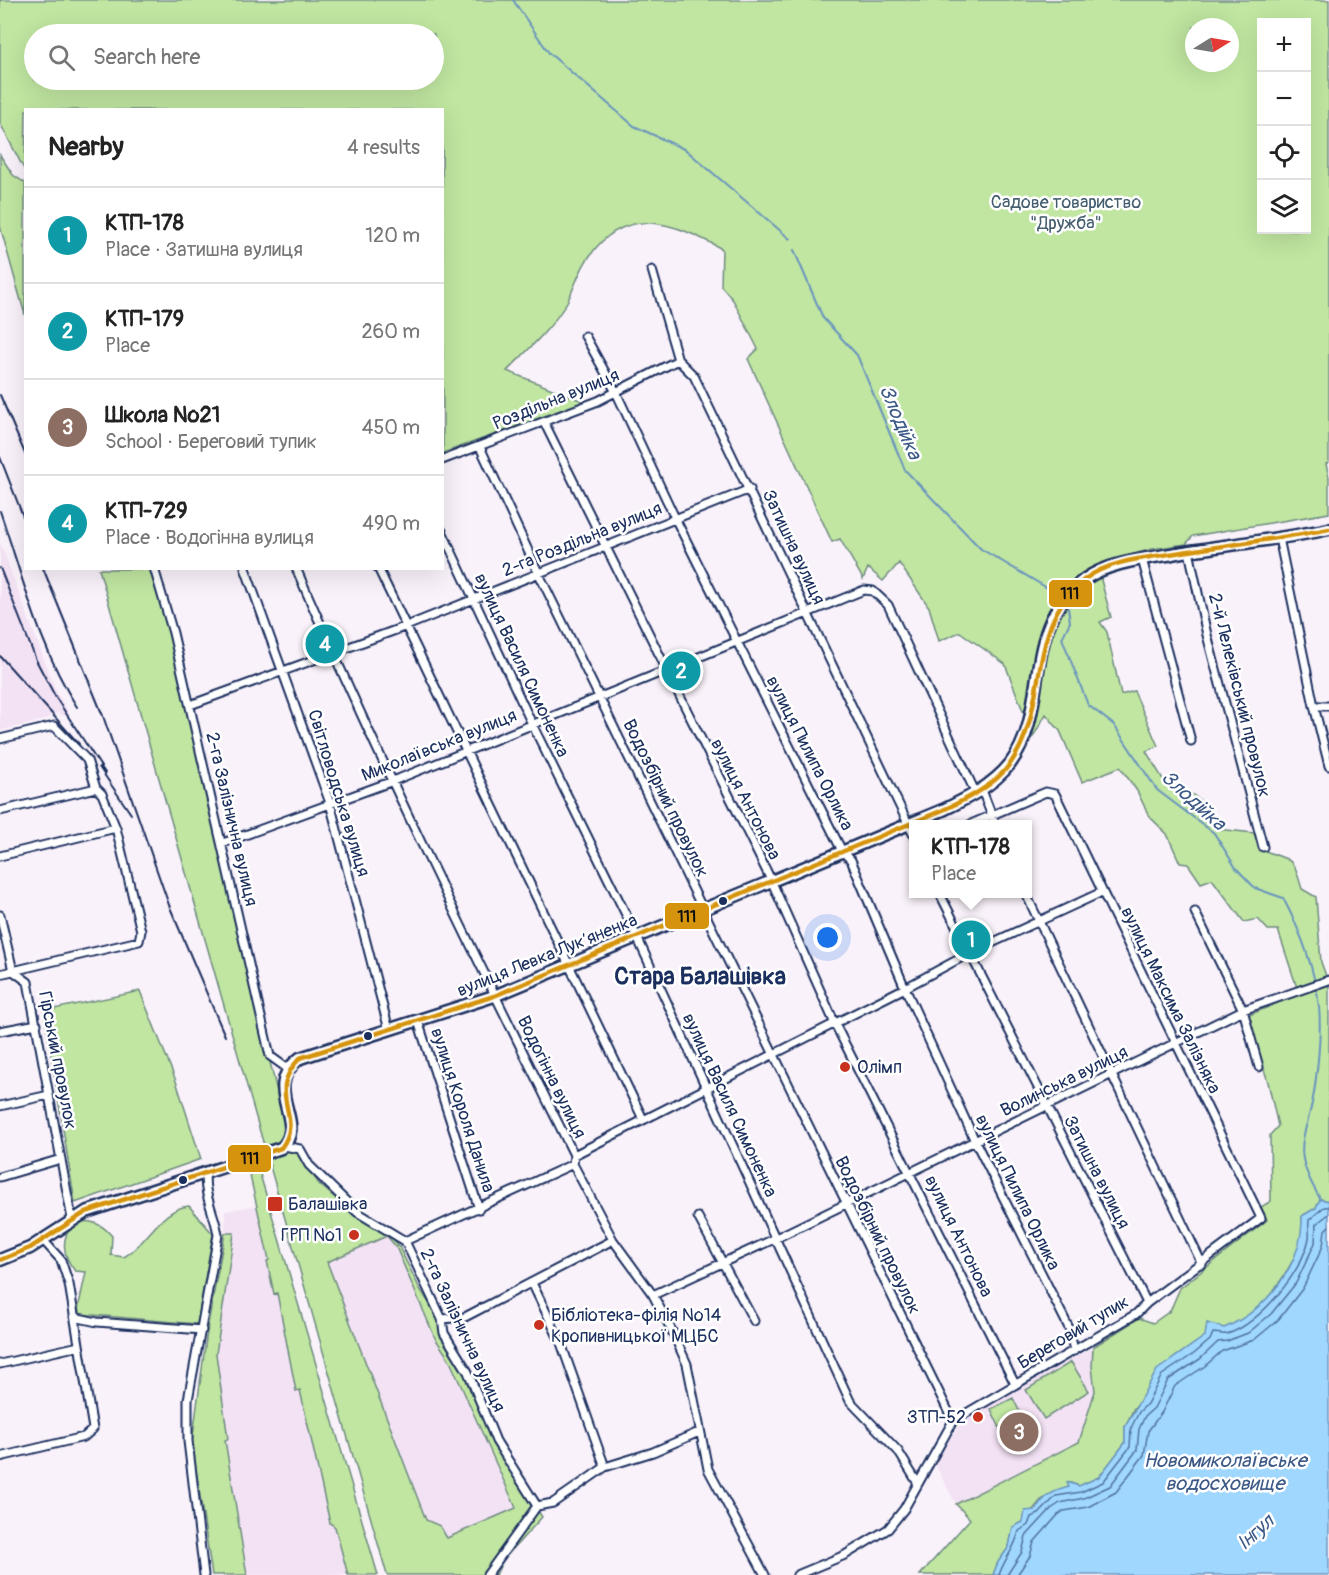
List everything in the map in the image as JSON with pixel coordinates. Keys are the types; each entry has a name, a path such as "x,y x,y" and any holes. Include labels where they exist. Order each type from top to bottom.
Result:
{"street":[{"name":"Затишна вулиця","path":"652,270 678,360 694,376 909,824"},
{"name":"вулиця Пилипа Орлика","path":"585,336 616,392 675,518 842,851 851,860 905,988 975,1141 1069,1328 1074,1351"},
{"name":"Роздільна вулиця","path":"444,459 616,392 678,360"},
{"name":"вулиця Антонова","path":"544,422 771,880 835,1024 1015,1384"},
{"name":"Водозбірний провулок","path":"480,447 538,572 704,908 845,1205 953,1421"},
{"name":"2-га Роздільна вулиця","path":"190,705 404,627 750,489"},
{"name":"вулиця Левка Лукʼяненка","path":"918,820 979,792 1011,763 1026,730 1042,643 1054,612 1086,578 1142,559 1329,529"},
{"name":"вулиця Василя Симоненка","path":"444,535 532,724 637,937 850,1401 898,1451 917,1482"},
{"path":"1279,538 1329,766"},
{"name":"2-й Лелеківський провулок","path":"1189,551 1207,635 1263,847"},
{"path":"1142,559 1191,741"},
{"name":"2-га Залізнична вулиця","path":"155,570 223,843 270,1056 291,1066"},
{"name":"Світловодська вулиця","path":"246,570 285,672 330,803 389,1030"},
{"name":"Водогінна вулиця","path":"297,570 333,654 494,996 574,1155 573,1164 613,1240 653,1295 687,1364 708,1469 765,1575"},
{"path":"379,570 404,627 571,966 643,1119"},
{"name":"Миколаївська вулиця","path":"223,843 393,781 864,590 873,591 888,605 979,792"},
{"path":"1314,706 1329,706"},
{"path":"0,739 54,726 87,760 96,788 102,794 116,828 141,931 139,940 0,974"},
{"path":"0,811 96,788"},
{"path":"979,792 992,820"},
{"name":"вулиця Максима Залізняка","path":"991,816 1046,792 1055,794 1261,1218"},
{"path":"982,820 991,816"},
{"name":"вулиця Левка Лукʼяненка","path":"291,1066 312,1052 494,996 571,966 704,908 909,824"},
{"path":"0,856 116,828"},
{"path":"574,1155 835,1024 968,954 1101,892"},
{"name":"Затишна вулиця","path":"942,898 968,954 1147,1303"},
{"path":"1028,898 1202,1264"},
{"path":"1195,912 1243,1010 1259,1067"},
{"name":"Гірський провулок","path":"0,915 13,971 28,982 72,1219"},
{"name":"Волинська вулиця","path":"653,1295 845,1205 910,1171 1243,1010 1329,980"},
{"name":"вулиця Короля Данила","path":"418,1021 479,1209"},
{"path":"0,1032 37,1024"},
{"path":"0,1260 19,1254 72,1219 109,1203 284,1146 291,1129 282,1088 291,1066"},
{"path":"0,1106 49,1095"},
{"name":"2-га Залізнична вулиця","path":"284,1146 300,1149 309,1165 357,1212 405,1241 442,1320 444,1333 468,1372 496,1441 537,1506"},
{"path":"0,1177 61,1159"},
{"path":"405,1241 573,1164"},
{"path":"204,1575 188,1441 188,1400 218,1235 216,1216 205,1191 206,1171"},
{"path":"698,1217 754,1321"},
{"name":"Береговий тупик","path":"953,1421 1136,1314 1147,1303 1261,1218"},
{"path":"0,1457 84,1437 93,1429 69,1284 61,1260 43,1240"},
{"path":"442,1320 465,1317 613,1240"},
{"path":"532,1283 561,1343 605,1467"},
{"path":"74,1317 97,1322 202,1330"},
{"path":"0,1364 79,1346"},
{"path":"797,1575 845,1555 888,1529 904,1509 953,1421"},
{"path":"488,1575 537,1506 553,1503 605,1467 653,1452 699,1432"}],"shaded area":[{"path":"0,542 57,694 69,713 64,716 57,713 44,720 0,731"},
{"path":"258,1205 269,1260 267,1261 274,1293 277,1293 296,1390 300,1390 330,1523 335,1527 348,1575 247,1575 224,1439 227,1439 216,1354 234,1233 225,1233 225,1211"},
{"path":"387,1236 396,1247 435,1338 449,1359 516,1509 446,1538 440,1526 426,1520 327,1262"},
{"path":"1093,1347 1092,1367 1095,1391 1079,1442 956,1504 934,1463 962,1421"}],"green space":[{"name":"Садове товариство \"Дружба\"","path":"0,0 1329,0 1329,462 1326,464 1329,477 1329,513 1193,536 1186,544 1152,549 1105,562 1101,580 1111,617 1100,622 1107,632 1121,695 1134,691 1158,746 1146,751 1167,786 1175,781 1202,802 1217,829 1254,833 1261,849 1290,861 1296,870 1302,889 1316,897 1321,962 1326,976 1329,976 1329,1201 1320,1199 1316,1208 1302,1216 1303,1237 1297,1251 1282,1279 1261,1305 1237,1324 1223,1328 1207,1324 1206,1336 1174,1358 1148,1386 1142,1402 1134,1408 1125,1427 1125,1443 1099,1477 1079,1486 1068,1482 1069,1487 1041,1500 1023,1522 1013,1527 1009,1547 998,1562 993,1575 920,1575 970,1519 956,1504 1079,1442 1095,1391 1092,1367 1093,1347 1139,1318 1153,1323 1170,1311 1180,1288 1267,1220 1261,1207 1271,1201 1270,1135 1278,1126 1268,1082 1247,1016 1299,994 1278,930 1268,930 1258,919 1244,922 1212,879 1201,883 1188,864 1180,863 1167,834 1149,816 1137,791 1120,767 1082,782 1060,731 1046,714 1033,737 1005,664 960,632 939,641 929,607 899,563 883,581 868,568 863,579 840,539 832,542 748,359 758,349 733,300 721,286 722,249 687,232 652,223 635,224 619,229 603,240 589,257 567,302 554,321 507,371 585,402 444,453 444,108 24,108 24,169 0,123"},
{"path":"0,155 13,175 24,182 24,311 0,226"},
{"path":"99,570 152,570 168,626 285,1126 281,1140 284,1152 289,1150 299,1154 319,1184 359,1218 391,1236 399,1247 420,1289 438,1317 439,1330 468,1380 493,1442 542,1517 503,1560 496,1575 387,1575","holes":["387,1236 396,1247 435,1338 449,1359 516,1508 447,1538 440,1526 426,1520 327,1262"]},
{"path":"140,991 176,1081 201,1159 75,1203 44,1011"},
{"path":"257,1164 378,1575 348,1575 335,1527 330,1523 300,1390 296,1391 277,1293 274,1294 267,1261 269,1260 248,1167"},
{"path":"189,1206 213,1234 197,1324 81,1314 78,1309 86,1272 75,1271 67,1258 64,1246 66,1235 72,1227 80,1222 90,1222 101,1226 112,1236 111,1255 124,1257 170,1213"},
{"path":"225,1233 234,1233 216,1354 228,1439 225,1440 247,1575 212,1575 192,1443 208,1324"},
{"path":"1071,1362 1089,1391 1044,1419 1026,1390"},
{"path":"1013,1398 1022,1417 1000,1428 991,1409"}],"water":[{"name":"Новомиколаївське водосховище","path":"1320,1199 1329,1201 1329,1575 993,1575 998,1562 1009,1547 1013,1527 1023,1522 1025,1511 1035,1510 1049,1495 1069,1487 1067,1482 1079,1486 1099,1477 1125,1443 1125,1427 1157,1370 1205,1336 1207,1323 1224,1328 1240,1320 1268,1297 1289,1268 1301,1234 1302,1216 1316,1208"}],"waterway":[{"name":"Злодійка","path":"513,0 549,53 634,126 686,150 790,239"},
{"name":"Злодійка","path":"794,250 823,318 857,355 905,470 981,549 1054,592"},
{"name":"Злодійка","path":"1068,608 1070,622 1062,638 1088,705 1114,725 1157,790 1214,833 1236,868 1255,888 1283,898 1295,923 1306,951 1319,1007 1316,1077 1302,1154 1311,1181 1321,1200"}],"railway":[{"path":"0,395 24,451"},
{"path":"0,457 24,519"},
{"path":"0,511 42,636 77,707"},
{"path":"0,568 36,660 56,698 105,773"},
{"path":"44,570 103,716 169,905 225,1036"},
{"path":"0,656 79,744"},
{"path":"99,767 131,814"}],"transit line":[{"name":"111","path":"919,820 979,791 996,779 1010,764 1022,742 1030,718 1045,643 1053,619 1066,598 1085,579 1106,568 1141,558 1329,529"},
{"name":"111","path":"0,1260 30,1248 86,1212 281,1148 288,1136 289,1125 285,1083 290,1071 300,1058 494,996 909,824"}],"place":[{"name":"КТП-729","path":"325,644"},
{"name":"КТП-179","path":"681,671"},
{"name":"КТП-178","path":"971,940"},
{"name":"Олімп","path":"845,1067"},
{"name":"Балашівка","path":"275,1204"},
{"name":"ГРП №1","path":"354,1235"},
{"name":"Бібліотека-філія №14 Кропивницької МЦБС","path":"539,1325"},
{"name":"ЗТП-52","path":"978,1417"},
{"name":"Школа №21","path":"1019,1432"}],"district":[{"name":"Стара Балашівка","path":"700,976"}],"water label":[{"name":"Інгул","path":"1255,1532"}]}
